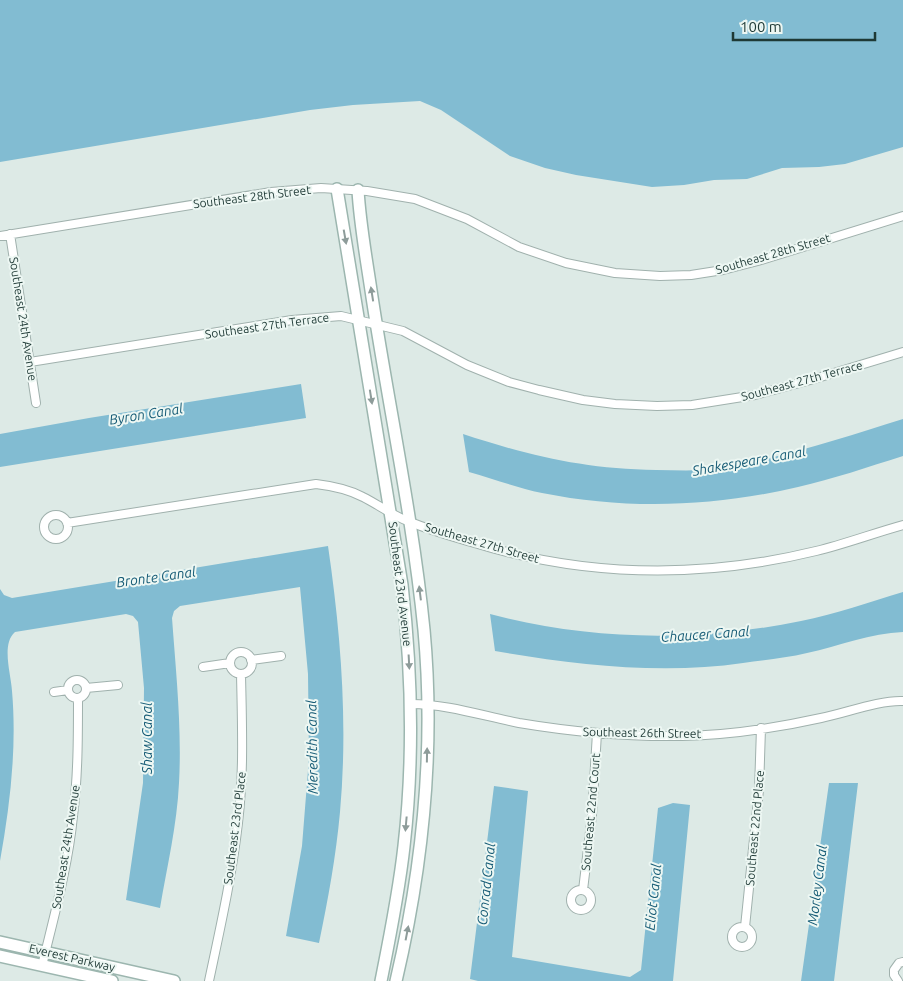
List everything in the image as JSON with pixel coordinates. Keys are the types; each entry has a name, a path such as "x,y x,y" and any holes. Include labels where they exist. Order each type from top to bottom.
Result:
{"street":[{"name":"Southeast 28th Street","path":"0,236 271,192 296,189 358,190 387,193 415,200 467,219 518,247 566,263 607,272 644,276 691,275 723,270 758,261 903,216"},
{"name":"Southeast 23rd Avenue","path":"337,189 402,585 408,636 410,780 397,901 381,981"},
{"name":"Southeast 23rd Avenue","path":"358,190 359,211 376,324 418,576 424,631 428,704 425,804 412,904 396,981"},
{"name":"Southeast 24th Avenue","path":"10,234 36,403"},
{"name":"Southeast 27th Terrace","path":"30,362 292,320 341,316 403,331 451,358 509,382 568,397 615,404 657,406 692,405 747,397 806,382 903,352"},
{"name":"Southeast 27th Street","path":"67,523 316,484 352,492 409,522 479,544 588,568 650,571 696,570 790,557 903,525"},
{"path":"241,652 247,654 251,660 250,669 241,674 235,672 230,663 235,654 241,652"},
{"path":"251,660 281,656"},
{"path":"203,667 230,663"},
{"name":"Southeast 23rd Place","path":"209,981 232,867 238,823 243,757 241,674"},
{"path":"77,680 82,681 86,688 83,696 78,698 70,695 68,690 70,683 77,680"},
{"path":"86,688 118,685"},
{"path":"54,692 68,690"},
{"name":"Southeast 24th Avenue","path":"42,966 64,873 73,818 77,778 78,698"},
{"name":"Southeast 26th Street","path":"410,704 428,704 518,722 597,733 684,736 761,728 822,718 890,702 903,701"},
{"name":"Southeast 22nd Place","path":"745,927 760,790 761,728"},
{"name":"Southeast 22nd Court","path":"583,890 592,815 597,733"},
{"name":"Everest Parkway","path":"0,942 174,981"},
{"name":"Everest Parkway","path":"0,956 112,981"},
{"path":"898,981 894,976 894,970 899,963 903,962"}],"water":[{"path":"0,0 903,0 903,147 845,164 782,168 747,179 714,180 684,185 652,187 576,175 545,168 510,156 441,110 420,101 310,110 0,162"},
{"name":"Byron Canal","path":"301,384 306,418 0,467 0,434"},
{"path":"903,419 903,456 850,473 766,494 734,499 670,504 606,502 542,493 469,472 463,434 511,449 581,464 630,469 701,470 726,467 777,456"},
{"path":"328,546 340,646 343,745 340,812 336,845 319,943 286,936 302,846 309,758 308,674 300,587 180,606 174,611 172,618 177,680 180,762 174,830 160,908 126,900 143,783 144,688 138,622 133,616 126,614 15,632 8,644 14,734 10,798 0,861 0,589 4,595 12,598"},
{"name":"Chaucer Canal","path":"903,592 903,632 867,637 791,656 712,667 619,667 495,651 490,614 528,623 605,634 645,636 723,633 801,621"},
{"name":"Morley Canal","path":"829,783 858,783 834,981 801,981"},
{"path":"494,786 528,791 512,957 630,977 641,970 658,808 673,803 690,805 673,981 478,981 470,979"}],"water label":[{"name":"Shakespeare Canal","path":"749,461"},
{"name":"Bronte Canal","path":"156,577"},
{"name":"Shaw Canal","path":"147,738"},
{"name":"Meredith Canal","path":"312,747"},
{"name":"Conrad Canal","path":"486,884"},
{"name":"Eliot Canal","path":"653,897"}]}
